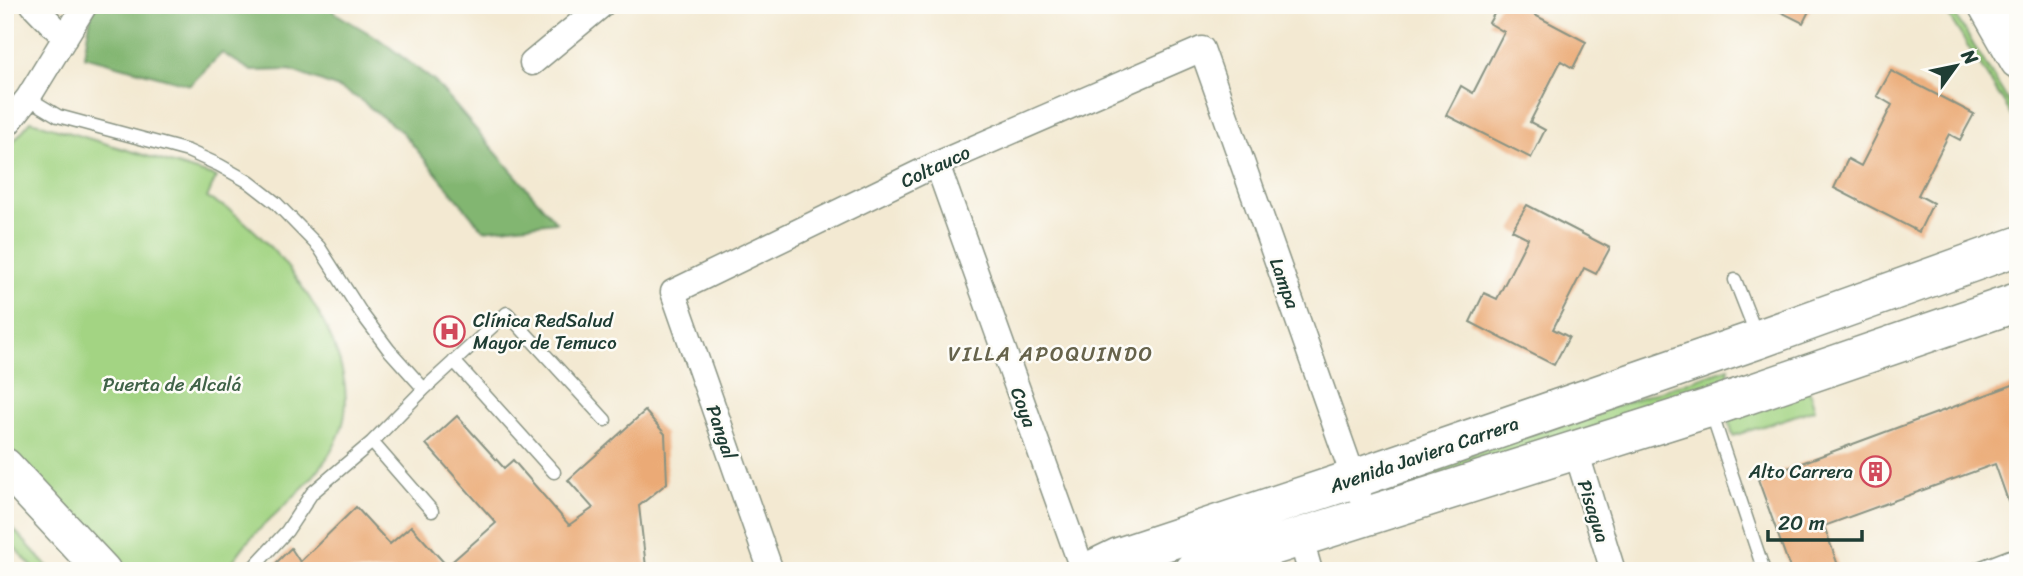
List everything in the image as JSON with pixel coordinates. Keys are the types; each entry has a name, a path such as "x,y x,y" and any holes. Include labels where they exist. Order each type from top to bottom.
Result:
{"main road":[{"name":"Avenida Javiera Carrera","path":"1090,571 1174,537 1354,479 2018,246"},
{"name":"Avenida Javiera Carrera","path":"1193,571 1305,554 1367,517 1709,408 2018,302"},
{"path":"1759,339 1776,385"}],"street":[{"path":"33,5 65,38"},
{"path":"5,127 28,98 85,5"},
{"path":"532,62 602,5"},
{"path":"1986,5 2018,61"},
{"name":"Coltauco","path":"673,292 937,164 1202,49"},
{"name":"Lampa","path":"1202,49 1367,517"},
{"name":"Coya","path":"937,164 1083,571"},
{"name":"Pangal","path":"673,292 771,571"},
{"name":"Pisagua","path":"1576,451 1613,571"},
{"path":"5,466 103,571"}],"lane":[{"path":"28,98 58,116 188,151 249,182 284,210 319,247 362,314 389,350 424,389"},
{"path":"1735,280 1759,339"},
{"path":"250,571 287,531 312,493 372,442 424,389 507,313 606,420"},
{"path":"454,362 554,472"},
{"path":"1709,408 1763,571"},
{"path":"372,442 432,511"},
{"path":"1971,571 2010,556"}],"green space":[{"path":"95,5 326,5 379,39 435,82 556,222 483,230 403,133 359,99 341,89 290,70 252,71 222,53 190,85 84,56"},
{"path":"1942,5 1949,5 2018,117 2018,125"},
{"name":"Puerta de Alcalá","path":"31,121 216,177 207,198 235,214 278,256 318,313 333,344 343,375 346,405 340,433 333,449 313,476 251,538 224,571 123,571 5,443 5,151"},
{"path":"1729,368 1727,383 1387,496 1382,484"},
{"path":"1809,390 1815,409 1733,436 1728,416"},
{"path":"5,520 52,571 36,571 5,537"}],"building":[{"path":"1499,5 1516,5 1586,42 1573,68 1561,61 1530,122 1545,130 1531,158 1446,115 1461,86 1473,93 1504,32 1489,23"},
{"path":"1767,5 1812,5 1803,23"},
{"path":"1891,71 1974,114 1960,140 1949,134 1918,195 1933,203 1919,232 1834,188 1848,159 1861,166 1892,105 1877,96"},
{"path":"1527,205 1610,248 1596,274 1584,268 1553,329 1569,337 1554,365 1470,322 1484,293 1497,299 1528,238 1512,230"},
{"name":"Alto Carrera","path":"2018,383 2018,529 1995,464 1824,526 1840,571 1791,571 1758,479"},
{"path":"645,411 665,434 667,483 639,506 646,567 643,571 268,571 291,548 300,562 356,507 390,544 411,526 447,566 496,523 426,444 457,416 504,468 513,460 569,525 593,508 568,480"}],"place":[{"name":"Clínica RedSalud Mayor de Temuco","path":"450,331"},
{"name":"Alto Carrera","path":"1876,471"}],"district":[{"name":"VILLA APOQUINDO","path":"1051,354"}]}
